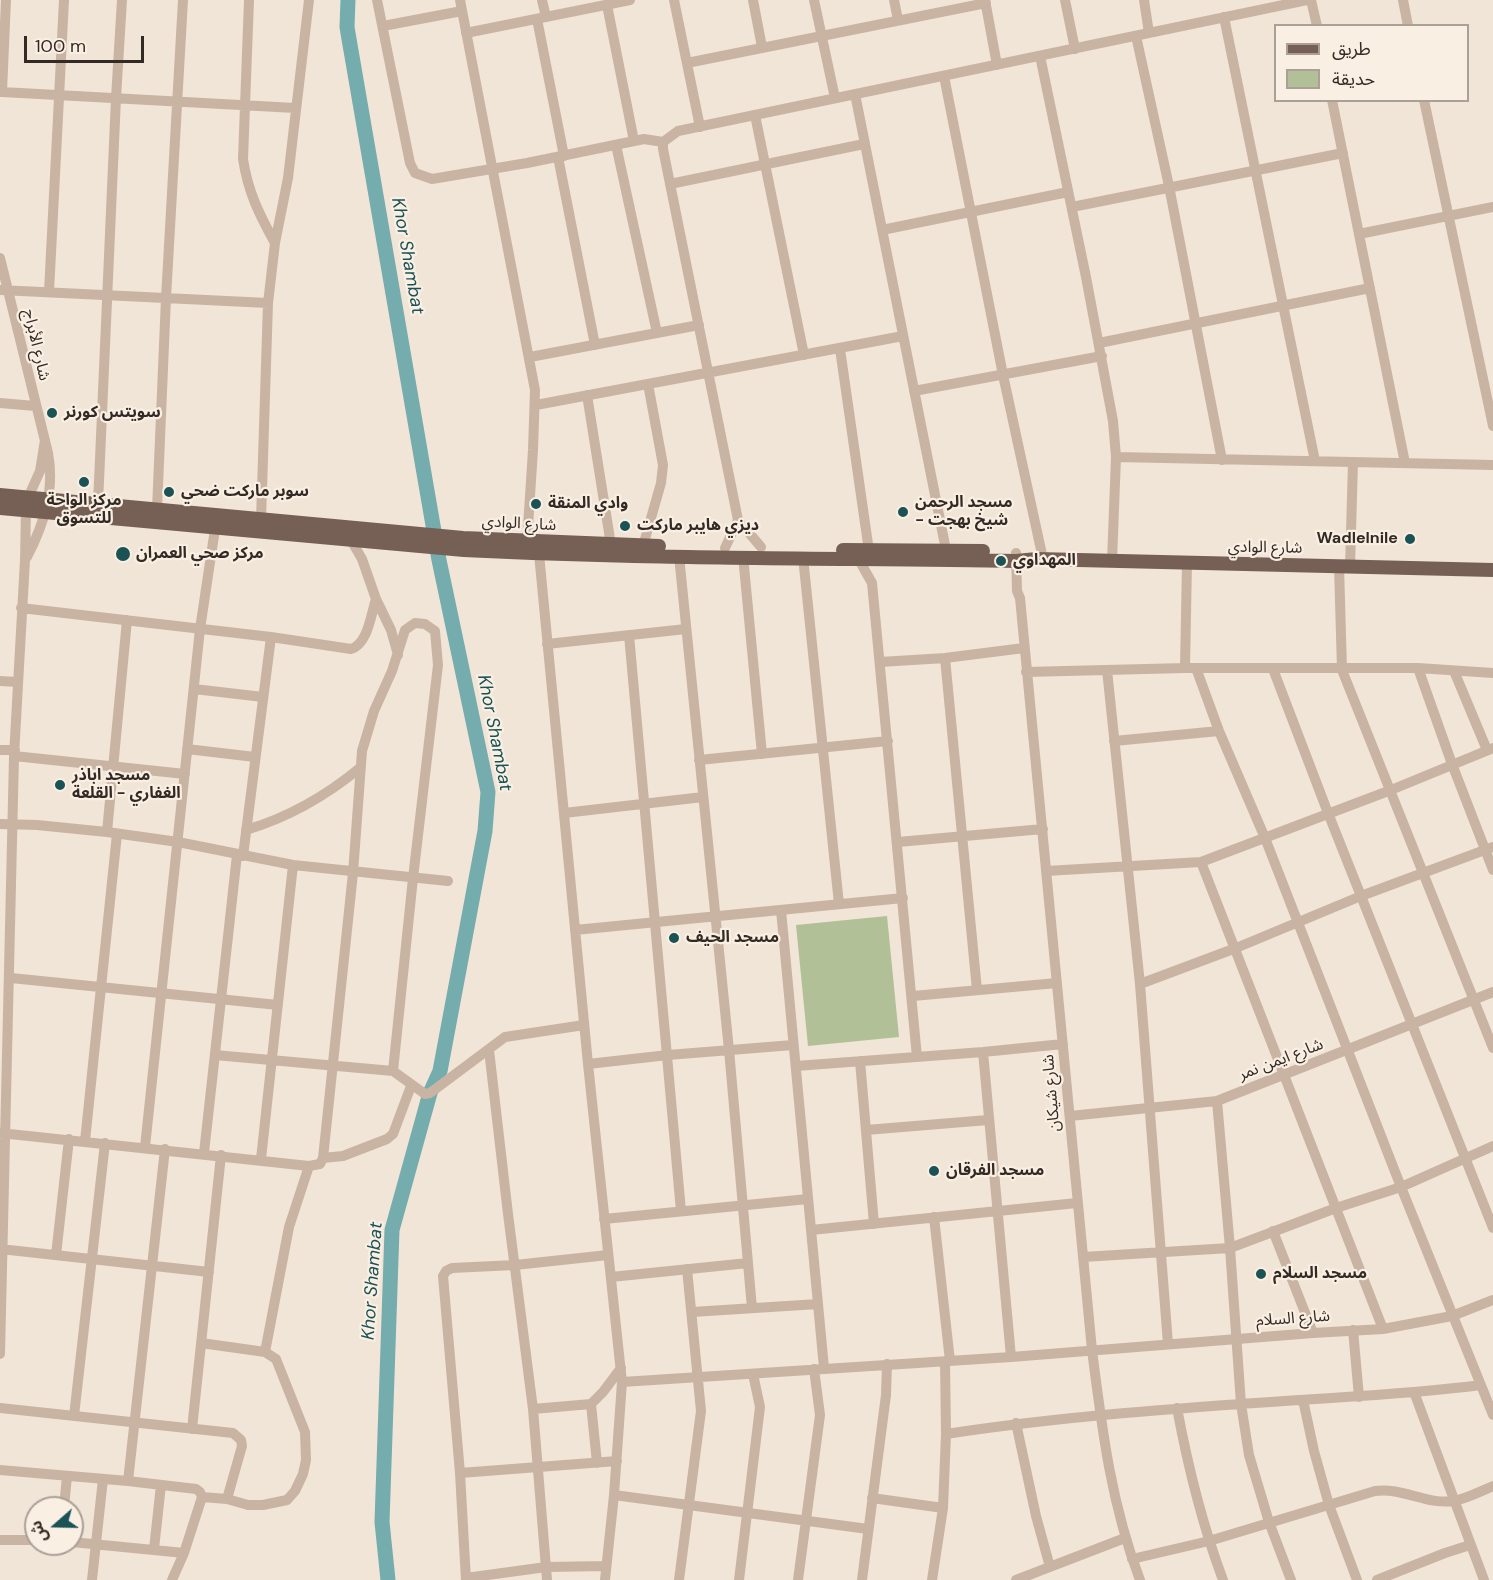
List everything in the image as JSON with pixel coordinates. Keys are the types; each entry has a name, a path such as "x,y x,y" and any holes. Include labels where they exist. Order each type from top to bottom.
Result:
{"main road":[{"name":"شارع الوادي","path":"0,495 27,503 216,529 351,540 417,540"},
{"name":"شارع الوادي","path":"0,508 27,503"},
{"name":"شارع الوادي","path":"47,505 98,504 157,509 539,554 803,557 946,550 1040,559 1493,570"},
{"name":"شارع الوادي","path":"463,544 527,542 761,547 862,554 1019,557"}],"street":[{"path":"6,0 1,92 295,108"},
{"path":"49,292 64,0"},
{"path":"98,504 122,0"},
{"path":"157,509 183,0"},
{"path":"249,0 243,159 247,182 256,208 275,243"},
{"path":"261,520 268,303 275,243 287,186 309,0"},
{"path":"377,0 410,164 415,173 432,179 494,170 644,139 663,142 678,131 700,126 1309,0 1316,24"},
{"path":"542,0 541,18 561,157 595,345"},
{"path":"466,33 630,0"},
{"path":"674,0 700,126"},
{"path":"753,0 762,47"},
{"path":"814,0 835,98"},
{"path":"894,0 898,20"},
{"path":"1065,0 1075,49"},
{"path":"1403,0 1408,24"},
{"path":"687,63 986,2 997,65"},
{"path":"1147,2 1149,33"},
{"path":"383,26 461,5 530,357 536,405 527,542"},
{"path":"607,5 634,141"},
{"path":"1224,17 1315,461"},
{"path":"1136,36 1169,186 1222,460"},
{"path":"1040,56 1102,356 1113,421 1116,457 1112,561"},
{"path":"944,76 1040,559"},
{"path":"855,94 946,550"},
{"path":"1332,102 1405,463"},
{"path":"1424,102 1493,426"},
{"path":"755,115 804,355"},
{"path":"663,142 738,520 761,547"},
{"path":"670,184 864,144"},
{"path":"616,145 657,333"},
{"path":"1072,207 1342,153"},
{"path":"882,230 1068,192"},
{"path":"1359,234 1493,207"},
{"name":"شارع الأبراج","path":"0,258 4,290 45,440 51,471 47,505"},
{"path":"1099,344 1370,288"},
{"path":"4,290 268,303"},
{"path":"530,357 699,325"},
{"path":"536,405 903,336"},
{"path":"840,349 862,554 872,583 917,1056"},
{"path":"914,391 1102,356"},
{"path":"643,546 661,483 663,465 648,384"},
{"path":"587,395 611,545"},
{"path":"0,403 35,406"},
{"path":"0,1354 3,1133 10,978 5,942 6,904 13,824 27,503 40,471 45,440"},
{"path":"1116,457 1493,465"},
{"path":"1353,462 1344,567 1342,670 1493,1048"},
{"path":"25,560 47,505"},
{"path":"725,548 738,520"},
{"path":"145,1147 200,629 216,529"},
{"path":"351,540 362,559 376,599 391,630 398,656"},
{"path":"539,554 588,1064 622,1382 605,1580"},
{"path":"680,556 752,1308"},
{"path":"743,556 762,754"},
{"path":"803,557 839,904"},
{"name":"شارع شيكان","path":"1019,557 1023,591 1020,598 1026,672 1092,1350 1114,1496 1125,1538 1140,1580"},
{"path":"1187,562 1190,668 1265,838 1493,1415"},
{"path":"21,608 270,636 351,649 357,647 362,640 376,599"},
{"path":"85,1141 101,987 112,833 113,766 127,620"},
{"path":"3,1133 261,1159 309,1166 320,1164 323,1158 353,873 362,751 366,732 398,656 405,630 415,623 425,624 435,631 438,665 393,1071"},
{"path":"547,644 686,629"},
{"path":"629,635 681,1210"},
{"path":"204,1153 221,999 240,856 246,830 270,636"},
{"path":"880,662 945,658 1024,648"},
{"path":"945,658 977,990"},
{"path":"1026,672 1190,668 1342,670 1419,668 1493,673"},
{"path":"1419,668 1452,764 1489,849 1493,870"},
{"path":"1273,669 1493,1228"},
{"path":"1107,670 1140,984 1168,1344"},
{"path":"1046,871 1201,862 1391,790 1490,749 1454,671"},
{"path":"0,681 18,682"},
{"path":"194,689 263,697"},
{"path":"1114,741 1219,731"},
{"path":"699,760 888,741"},
{"path":"187,749 255,757"},
{"path":"0,750 184,774"},
{"path":"246,830 273,822 317,800 361,767"},
{"path":"564,813 703,797"},
{"path":"0,824 112,833 178,842 293,865 448,881"},
{"path":"898,842 1043,830"},
{"path":"1140,984 1236,948 1361,896 1489,849"},
{"path":"1201,862 1383,1329"},
{"path":"261,1159 293,865"},
{"path":"575,930 903,898"},
{"path":"781,910 818,1304 820,1415 798,1580"},
{"path":"10,978 278,1005"},
{"path":"913,996 1057,983"},
{"name":"شارع ايمن نمر","path":"1070,1116 1217,1101 1493,992"},
{"path":"215,1054 393,1071 411,1086 424,1094 430,1094 505,1037 584,1024"},
{"path":"796,1066 1063,1044"},
{"path":"588,1064 793,1045"},
{"path":"489,1050 533,1408 547,1580"},
{"path":"983,1052 1011,1357"},
{"path":"860,1061 874,1224"},
{"path":"323,1158 343,1156 387,1139 393,1134 411,1086"},
{"path":"1217,1101 1241,1404 1250,1455 1269,1522 1290,1580"},
{"path":"866,1130 988,1120"},
{"path":"56,1255 69,1139"},
{"path":"74,1416 105,1143"},
{"path":"1083,1257 1230,1248 1336,1208 1401,1187 1493,1146"},
{"path":"128,1481 165,1149"},
{"path":"192,1429 221,1155"},
{"path":"265,1352 289,1227 309,1166"},
{"path":"604,1219 808,1199"},
{"path":"811,1230 1077,1203"},
{"path":"932,1580 943,1508 948,1361 934,1217"},
{"path":"1273,1231 1313,1333"},
{"path":"2,1249 209,1272"},
{"path":"606,1566 546,1567 466,1579 460,1473 443,1276 452,1268 515,1265 608,1255"},
{"path":"611,1277 748,1263"},
{"path":"678,1580 701,1411 687,1269"},
{"name":"شارع السلام","path":"622,1382 1011,1357 1383,1329 1452,1316 1493,1300"},
{"path":"692,1312 818,1304"},
{"path":"1353,1330 1359,1397"},
{"path":"201,1343 265,1352 276,1359 305,1432 306,1460 303,1474 292,1496 278,1503 248,1505 227,1499 202,1497"},
{"path":"862,1580 886,1395 887,1364"},
{"path":"533,1408 591,1404 621,1368"},
{"path":"739,1580 760,1407 753,1374"},
{"path":"946,1434 1016,1423 1100,1414 1359,1397 1481,1385"},
{"path":"1414,1392 1484,1580"},
{"path":"1303,1400 1329,1505 1357,1580"},
{"path":"591,1404 597,1463"},
{"path":"0,1408 233,1433 241,1440 242,1446 227,1499"},
{"path":"1177,1408 1189,1471 1223,1580"},
{"path":"1016,1423 1036,1516 1050,1567"},
{"path":"460,1473 616,1461"},
{"path":"0,1470 196,1489 202,1497 184,1553 172,1580"},
{"path":"65,1496 67,1476"},
{"path":"92,1580 103,1479"},
{"path":"154,1549 161,1485"},
{"path":"1132,1559 1209,1540 1385,1489 1431,1499 1453,1501 1493,1486"},
{"path":"614,1495 689,1503 868,1529"},
{"path":"872,1498 943,1508"},
{"path":"1016,1580 1125,1538"},
{"path":"0,1540 24,1540"},
{"path":"84,1542 184,1553"},
{"path":"1377,1580 1470,1545"}],"green space":[{"path":"887,916 899,1037 808,1046 796,925"}],"waterway":[{"name":"Khor Shambat","path":"348,0 347,27 439,560 488,792 485,831 440,1071 430,1093 392,1230 382,1522 388,1580"}],"place":[{"name":"سويتس كورنر","path":"52,413"},
{"name":"مركز الواحة للتسوق","path":"84,482"},
{"name":"سوبر ماركت ضحي","path":"169,492"},
{"name":"وادي المنقة","path":"536,504"},
{"name":"مسجد الرحمن - شيخ بهجت","path":"903,512"},
{"name":"ديزي هايبر ماركت","path":"625,526"},
{"name":"Wadlelnile","path":"1410,539"},
{"name":"مركز صحي العمران","path":"123,554"},
{"name":"المهداوي","path":"1001,561"},
{"name":"مسجد اباذر الغفاري - القلعة","path":"60,785"},
{"name":"مسجد الحيف","path":"674,938"},
{"name":"مسجد الفرقان","path":"934,1171"},
{"name":"مسجد السلام","path":"1261,1274"}]}
